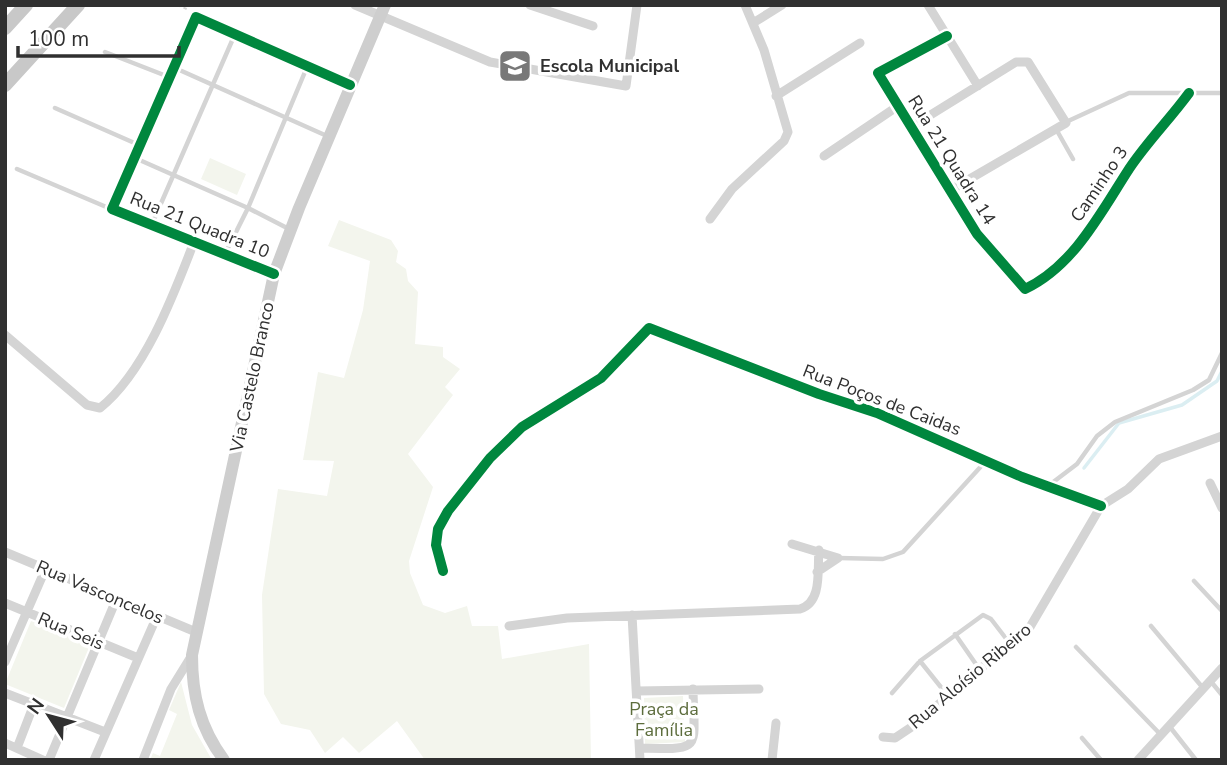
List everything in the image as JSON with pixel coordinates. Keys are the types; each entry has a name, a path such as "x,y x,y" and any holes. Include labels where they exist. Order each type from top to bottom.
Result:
{"main road":[{"path":"5,28 26,5"},
{"path":"5,85 78,5"},
{"name":"Via Castelo Branco","path":"224,760 205,730 197,707 192,655 196,632 274,274 328,137 385,5"}],"street":[{"path":"355,5 380,18 489,62 626,86 637,5"},
{"path":"530,5 593,26"},
{"path":"709,219 732,188 786,138 787,126 745,5"},
{"path":"753,23 782,5"},
{"path":"929,5 978,86"},
{"path":"112,209 196,17 350,85"},
{"name":"Rua 21 Quadra 14","path":"947,36 878,73 949,191 999,263"},
{"path":"776,96 860,43"},
{"path":"911,127 1023,60 1032,65 1066,122 949,191"},
{"name":"Caminho 3","path":"999,263 1025,289 1051,271 1099,219 1129,169 1189,93"},
{"path":"824,156 898,106"},
{"name":"Rua 21 Quadra 10","path":"112,209 274,274"},
{"path":"5,335 87,405 97,408 106,403 134,367 156,328 194,242"},
{"name":"Rua Poços de Caidas","path":"443,571 436,545 438,528 489,458 522,427 601,378 649,328 819,394 877,413 1047,487 1101,506"},
{"name":"Rua Aloísio Ribeiro","path":"883,737 895,738 1012,645 1037,617 1101,506 1128,489 1159,459 1222,436"},
{"path":"1210,484 1222,508"},
{"path":"793,544 838,558"},
{"path":"509,626 568,618 800,609 813,601 819,550"},
{"name":"Rua Vasconcelos","path":"6,554 196,632"},
{"path":"817,572 838,558"},
{"path":"5,662 45,570"},
{"path":"49,760 116,600"},
{"name":"Rua Seis","path":"5,603 138,658"},
{"path":"632,615 640,760"},
{"path":"94,760 157,616"},
{"path":"143,760 172,688 192,655"},
{"path":"1138,760 1222,668"},
{"path":"637,691 759,689"},
{"path":"640,748 682,749 690,745 694,737 693,690"},
{"path":"5,693 105,732"},
{"path":"17,748 34,705"},
{"path":"772,760 776,723"},
{"path":"5,743 43,760"}],"lane":[{"path":"152,225 235,34"},
{"path":"104,52 170,77"},
{"path":"225,254 248,208 307,66"},
{"path":"174,68 328,137"},
{"path":"1066,122 1129,93 1222,93"},
{"path":"55,108 140,146"},
{"path":"1056,128 1073,159"},
{"path":"135,157 290,230"},
{"name":"Rua 21 Quadra 10","path":"17,169 112,209"},
{"path":"1047,487 1077,464 1097,436 1115,422 1193,390 1209,380 1222,354"},
{"path":"838,558 894,557 920,536 985,461"},
{"path":"1194,581 1222,611"},
{"path":"892,693 920,661 985,615 1012,645"},
{"path":"1151,626 1208,685 1222,695"},
{"path":"955,635 980,671"},
{"path":"1076,647 1161,736"},
{"path":"920,661 948,696"},
{"path":"1208,685 1222,684"},
{"path":"1170,727 1196,760"},
{"path":"1082,738 1101,760"}],"path":[{"path":"177,5 192,11 196,17"}],"green space":[{"path":"210,158 246,174 237,195 201,179"},
{"path":"339,220 391,240 398,251 396,262 406,269 408,281 418,292 415,344 443,347 443,357 460,369 445,387 453,395 408,454 433,487 409,561 410,573 423,605 445,613 467,606 472,626 498,626 502,659 589,644 591,760 425,760 397,721 359,753 343,737 325,753 310,730 281,724 264,694 262,595 278,489 327,496 334,461 303,460 318,372 344,378 363,310 370,261 328,246"},
{"path":"31,621 90,645 64,708 5,684"},
{"path":"181,682 192,725 212,760 150,760 153,753 160,756 177,714 169,710"},
{"name":"Praça da Família","path":"683,696 685,742 645,744 644,698"}],"waterway":[{"path":"1084,468 1119,423 1182,405 1217,381 1222,371"}],"cycle path":[{"path":"274,274 112,209 196,17 350,85"},
{"path":"947,36 878,73 977,234 1025,289 1058,267 1072,252 1097,220 1136,159 1189,93"},
{"path":"443,571 436,545 438,529 448,511 490,458 522,427 601,378 649,328 819,394 877,413 1022,477 1101,506"}],"place":[{"name":"Escola Municipal","path":"515,66"}]}
